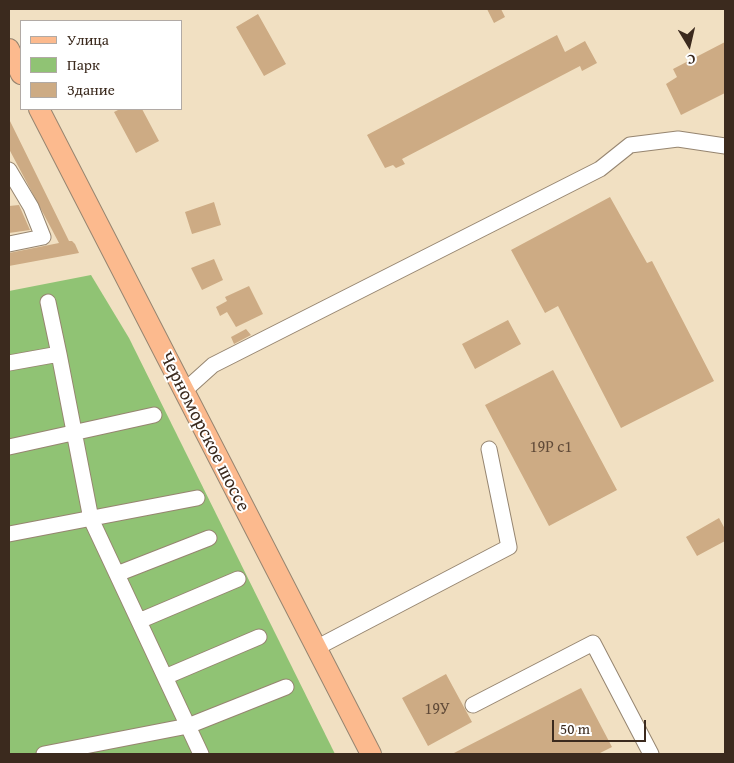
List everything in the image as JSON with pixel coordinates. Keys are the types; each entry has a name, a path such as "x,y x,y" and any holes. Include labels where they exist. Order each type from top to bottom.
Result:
{"main road":[{"path":"9,49 20,72"},
{"name":"Черноморское шоссе","path":"40,110 371,754"}],"lane":[{"path":"183,392 213,365 600,169 630,145 678,139 725,146"},
{"path":"9,170 15,193 44,237 9,244"},
{"path":"48,302 92,519 201,754"},
{"path":"9,363 59,354"},
{"path":"9,446 75,434 154,415"},
{"path":"316,648 509,547 489,448"},
{"path":"9,534 197,498"},
{"path":"117,574 209,538"},
{"path":"139,621 238,579"},
{"path":"165,677 259,638"},
{"path":"473,705 593,643 651,754"},
{"path":"44,754 188,726 286,686"}],"green space":[{"path":"91,275 129,338 335,754 9,754 9,291"}],"building":[{"path":"487,9 501,9 505,17 494,23"},
{"path":"258,14 286,64 264,76 236,27"},
{"path":"557,35 565,52 585,41 597,63 582,71 580,66 402,159 405,164 396,168 393,165 385,168 367,135"},
{"path":"725,42 725,93 681,115 666,84 677,77 673,69"},
{"path":"118,110 143,110 159,141 136,153 114,112"},
{"path":"9,119 69,241 75,244 79,253 9,266 9,253 59,243 9,149"},
{"path":"610,197 647,263 652,261 714,381 621,428 558,306 545,313 511,250"},
{"path":"214,202 221,225 192,234 185,212"},
{"path":"19,205 30,230 9,233 9,206"},
{"path":"214,259 223,280 202,290 191,268"},
{"path":"249,286 263,314 236,327 227,312 220,316 216,307 227,301 225,297"},
{"path":"508,320 521,344 475,369 462,344"},
{"path":"246,329 251,335 234,344 231,337"},
{"path":"553,370 617,490 549,526 485,405"},
{"path":"719,518 725,529 725,541 697,556 686,537"},
{"path":"446,674 472,722 428,746 402,698"},
{"path":"581,688 612,747 598,754 452,754"}]}
